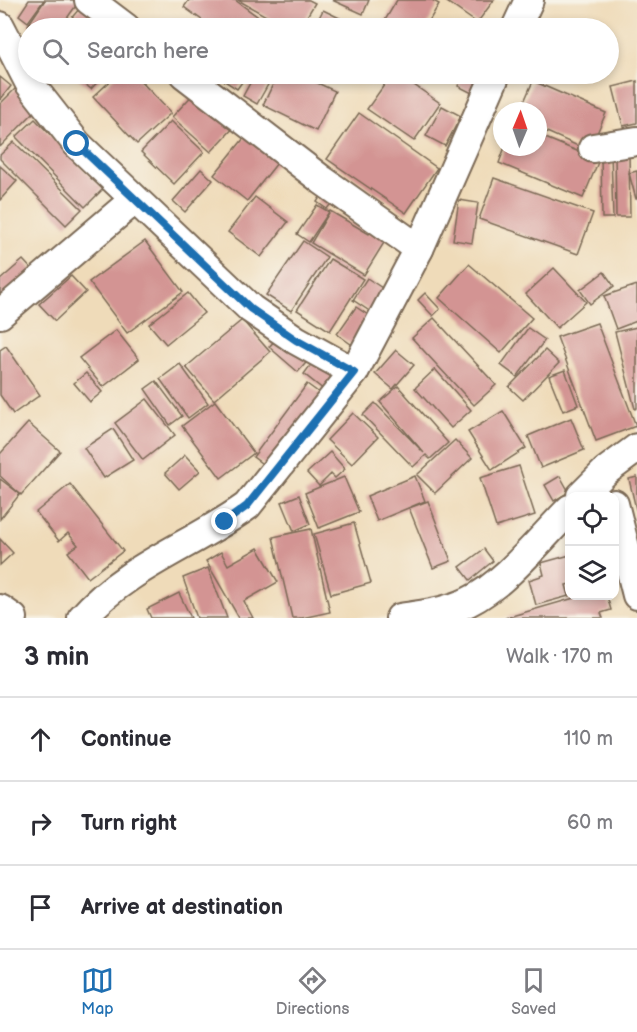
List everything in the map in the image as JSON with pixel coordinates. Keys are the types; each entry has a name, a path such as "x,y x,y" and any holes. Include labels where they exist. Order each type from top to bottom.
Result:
{"street":[{"path":"89,0 113,18"},
{"path":"521,18 529,0"},
{"path":"0,26 18,61"},
{"path":"30,84 77,144 251,309 296,340 354,372"},
{"path":"197,84 322,180 419,249"},
{"path":"82,618 117,584 225,522 247,506 354,372 419,249 492,84"},
{"path":"593,148 637,141"},
{"path":"0,314 134,200"},
{"path":"591,492 610,484 637,448"},
{"path":"400,618 447,610 469,602 498,582 565,514"},
{"path":"619,521 637,595"},
{"path":"0,609 13,618"}],"building":[{"path":"29,0 44,0 31,18 23,18 19,15"},
{"path":"45,0 80,0 67,18 33,18"},
{"path":"189,0 235,0 260,18 199,18 184,7"},
{"path":"238,0 309,0 315,3 306,18 270,18"},
{"path":"332,0 369,0 363,14"},
{"path":"397,0 432,0 439,4 431,18 386,18"},
{"path":"444,0 494,0 481,18 470,18"},
{"path":"85,2 106,18 71,18"},
{"path":"323,10 339,18 319,18"},
{"path":"0,77 11,86 0,100"},
{"path":"637,81 637,123 623,126 613,87"},
{"path":"85,84 96,84 91,89"},
{"path":"107,84 143,84 171,113 137,144 93,97"},
{"path":"229,84 241,84 237,89"},
{"path":"250,84 268,84 257,104 243,96"},
{"path":"273,84 320,84 335,91 316,131 263,105"},
{"path":"385,84 412,84 440,103 414,141 367,109"},
{"path":"459,84 480,84 474,94 458,86"},
{"path":"532,84 540,84 606,113 589,151 547,132 547,102 524,102"},
{"path":"16,88 37,109 0,147 0,104"},
{"path":"198,89 237,124 211,152 172,117"},
{"path":"442,106 461,116 445,146 426,136"},
{"path":"359,113 437,168 406,213 327,159"},
{"path":"35,119 103,189 85,207 16,137"},
{"path":"171,121 204,152 174,184 141,152"},
{"path":"249,132 281,158 247,201 214,175"},
{"path":"547,139 599,160 583,198 499,163 502,156 547,156"},
{"path":"14,142 82,209 66,225 0,159 0,155"},
{"path":"615,152 629,152 630,217 616,217"},
{"path":"601,153 611,153 613,218 602,218"},
{"path":"0,166 17,181 0,200"},
{"path":"201,169 213,180 185,212 173,201"},
{"path":"637,171 637,199 636,199 629,173"},
{"path":"494,178 593,213 578,254 479,219"},
{"path":"324,191 335,198 327,209 317,202"},
{"path":"255,197 288,222 261,257 228,232"},
{"path":"459,200 478,203 472,243 453,240"},
{"path":"317,205 329,212 309,242 297,234"},
{"path":"330,211 369,234 376,224 390,233 364,275 311,243"},
{"path":"145,241 183,292 127,333 89,282"},
{"path":"303,241 327,257 291,311 266,295"},
{"path":"330,259 363,279 330,331 297,310"},
{"path":"23,260 36,274 0,306 0,280"},
{"path":"469,264 532,318 501,353 439,298"},
{"path":"554,268 586,302 557,328 526,294"},
{"path":"604,272 614,286 590,304 580,290"},
{"path":"71,276 86,292 55,321 39,304"},
{"path":"367,278 388,292 374,314 353,300"},
{"path":"637,285 637,321 616,329 604,296"},
{"path":"188,293 204,313 166,344 149,324"},
{"path":"425,293 440,309 433,316 418,300"},
{"path":"356,307 374,319 355,347 337,334"},
{"path":"434,318 496,385 474,405 412,338"},
{"path":"242,320 270,352 214,400 186,367"},
{"path":"597,323 636,426 596,441 557,337"},
{"path":"637,327 637,408 635,409 615,332"},
{"path":"528,328 545,340 517,377 501,365"},
{"path":"116,330 139,359 103,387 79,358"},
{"path":"282,332 311,357 298,372 269,347"},
{"path":"6,346 40,395 13,414 0,395 0,350"},
{"path":"396,350 414,365 393,389 375,374"},
{"path":"545,350 559,363 523,400 509,387"},
{"path":"317,356 343,377 329,394 304,374"},
{"path":"180,364 208,403 188,418 160,379"},
{"path":"435,369 471,410 451,428 415,388"},
{"path":"565,370 578,405 563,411 549,376"},
{"path":"86,373 102,392 90,402 74,383"},
{"path":"156,381 182,416 170,425 145,389"},
{"path":"307,384 322,395 268,468 253,457"},
{"path":"398,386 448,443 430,459 426,455 413,467 363,415 375,403 424,453 380,402"},
{"path":"147,399 175,435 143,460 115,423"},
{"path":"215,401 254,453 221,478 182,426"},
{"path":"503,411 526,448 492,470 468,432"},
{"path":"353,413 378,437 352,464 327,440"},
{"path":"571,418 584,450 541,468 528,436"},
{"path":"28,423 60,451 21,495 0,476 0,454"},
{"path":"113,429 133,460 104,478 84,448"},
{"path":"455,440 472,458 435,493 417,475"},
{"path":"330,452 345,469 335,478 331,474 319,486 307,473"},
{"path":"185,455 200,471 179,489 165,473"},
{"path":"519,466 535,515 496,527 480,478"},
{"path":"415,476 425,501 377,521 367,496"},
{"path":"560,476 569,492 565,492 565,494 554,501 545,485"},
{"path":"344,477 359,512 319,528 305,493"},
{"path":"637,477 637,509 636,509 629,479"},
{"path":"0,479 20,494 0,519"},
{"path":"70,484 123,551 88,578 68,552 78,545 68,533 59,541 36,512"},
{"path":"299,495 310,524 294,531 282,502"},
{"path":"428,501 451,561 433,568 409,508"},
{"path":"354,523 371,583 331,594 314,534"},
{"path":"311,529 330,612 292,618 273,537"},
{"path":"0,539 13,553 0,565"},
{"path":"258,548 278,582 244,601 253,618 239,618 206,561 221,552 228,565"},
{"path":"484,549 493,561 470,580 460,567"},
{"path":"565,556 565,597 536,605 529,580 544,575 541,563"},
{"path":"208,568 227,618 197,618 183,578"},
{"path":"179,593 191,618 151,618 147,609"},
{"path":"567,600 608,600 611,610 601,613 603,618 505,618"}],"route":[{"path":"77,144 251,309 296,340 354,372 247,506 225,522"}]}
